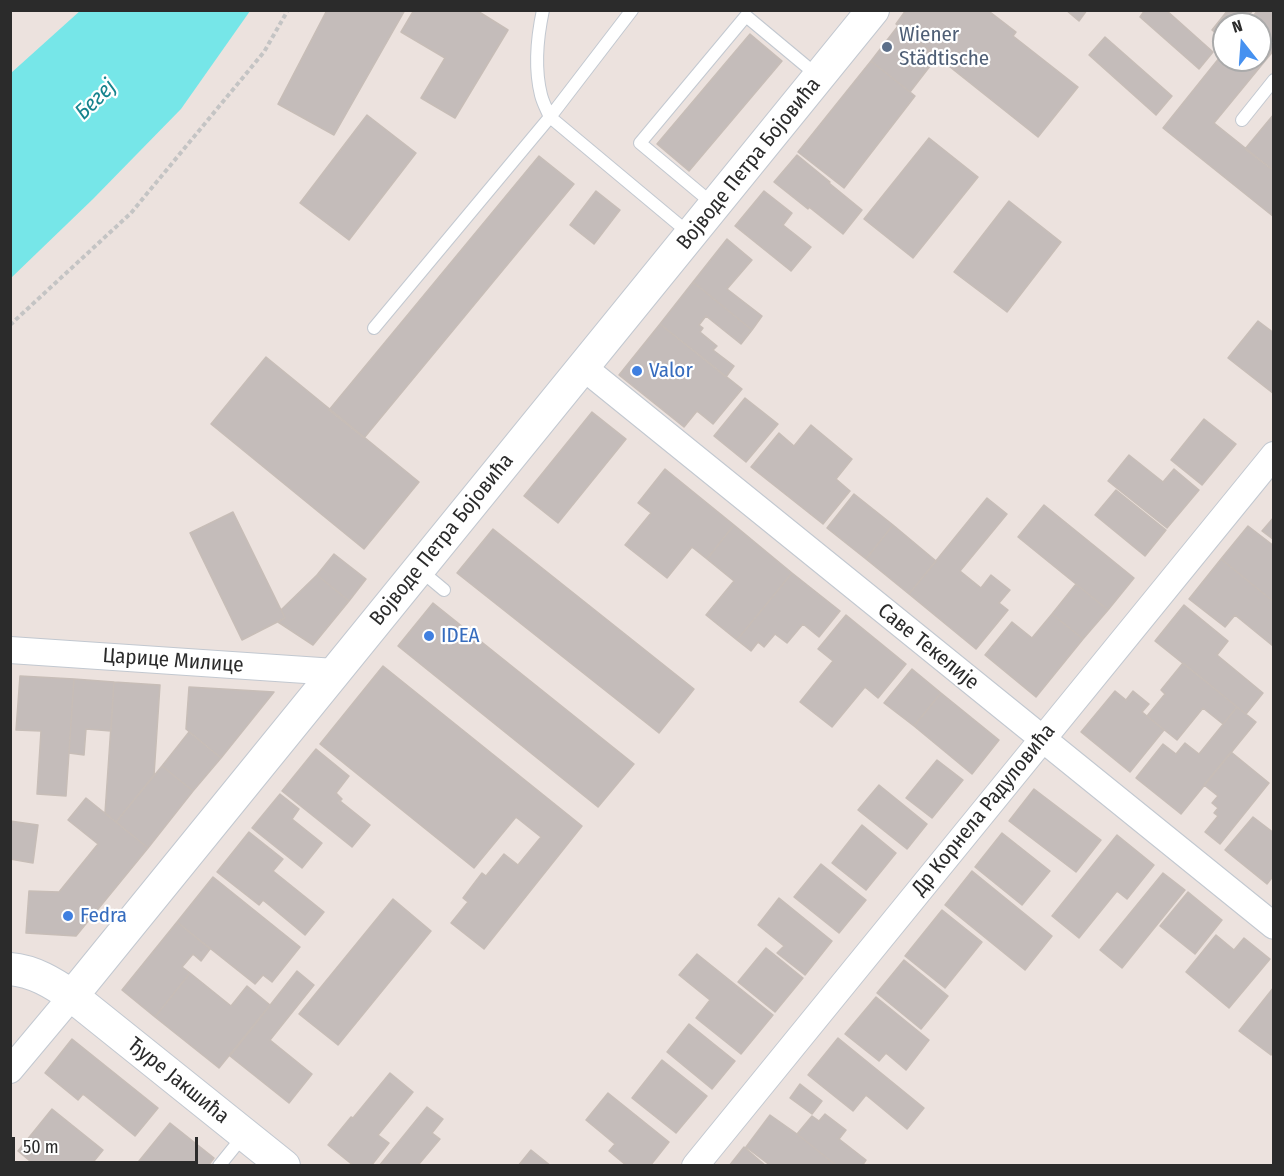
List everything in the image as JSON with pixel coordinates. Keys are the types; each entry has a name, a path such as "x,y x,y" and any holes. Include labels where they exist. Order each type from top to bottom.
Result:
{"street":[{"name":"Војводе Петра Бојовића","path":"10,1070 873,10"},
{"name":"Саве Текелије","path":"583,367 1274,926"},
{"name":"Др Корнела Радуловића","path":"695,1166 1274,455"},
{"name":"Царице Милице","path":"10,650 335,672"},
{"name":"Ђуре Јакшића","path":"10,969 23,970 43,978 72,996 284,1166"}],"lane":[{"path":"543,10 537,46 538,63 541,96 550,117 691,235"},
{"path":"375,328 550,117 632,10"},
{"path":"714,206 640,143 746,16 819,77"},
{"path":"1242,120 1274,80"},
{"path":"419,569 444,590"},
{"path":"219,1166 245,1134"}],"path":[{"path":"10,325 131,213 264,52 288,10"}],"water":[{"name":"Бегеј","path":"81,10 250,11 181,109 11,278 11,73"}],"building":[{"path":"327,10 405,10 334,135 278,104"},
{"path":"414,10 476,10 508,30 455,118 421,98 445,58 401,32"},
{"path":"906,10 991,10 990,12 1016,32 1013,36 1078,87 1038,137 896,24"},
{"path":"1066,10 1087,10 1079,21"},
{"path":"1145,10 1166,10 1212,53 1199,69 1140,17"},
{"path":"1228,10 1253,10 1251,12 1226,12"},
{"path":"1258,10 1274,10 1274,50 1272,52 1272,12 1256,12"},
{"path":"898,26 937,57 910,92 871,61"},
{"path":"750,34 782,61 689,171 657,144"},
{"path":"1105,37 1172,96 1156,115 1089,55"},
{"path":"871,61 915,96 844,188 798,152"},
{"path":"1212,67 1212,72 1256,72 1214,123 1274,171 1274,217 1163,128"},
{"path":"1274,114 1274,171 1245,149"},
{"path":"367,115 416,153 349,240 300,203"},
{"path":"929,138 978,177 913,258 864,219"},
{"path":"797,155 862,210 843,234 774,182"},
{"path":"539,156 574,184 364,438 329,410"},
{"path":"596,191 620,210 594,244 570,225"},
{"path":"764,191 792,213 783,225 811,247 791,271 735,226"},
{"path":"1009,201 1061,242 1007,312 954,272"},
{"path":"727,239 752,260 727,289 762,316 752,330 693,282"},
{"path":"693,282 752,330 741,344 706,316 699,325 703,328 700,332 717,346 713,350 734,366 726,377 660,324"},
{"path":"1258,321 1274,333 1274,394 1228,358"},
{"path":"660,324 742,389 713,424 697,411 684,427 619,375"},
{"path":"266,357 419,482 364,549 211,424"},
{"path":"745,398 778,424 746,462 714,436"},
{"path":"592,412 626,439 558,523 524,496"},
{"path":"1204,419 1236,444 1202,485 1171,460"},
{"path":"811,425 852,459 836,479 850,491 823,524 751,467 779,433 794,446"},
{"path":"1129,455 1163,482 1174,469 1199,490 1167,528 1108,481"},
{"path":"665,469 734,525 707,559 692,547 667,578 625,545 651,513 638,503"},
{"path":"1116,490 1166,530 1145,556 1095,515"},
{"path":"854,494 893,525 866,559 827,528"},
{"path":"987,498 1007,514 960,571 981,588 991,575 1010,590 999,603 1008,610 976,649 909,594"},
{"path":"1044,505 1134,578 1108,610 1018,537"},
{"path":"233,512 285,618 242,640 190,533"},
{"path":"1274,517 1274,540 1262,531"},
{"path":"734,525 792,573 737,640 706,615 734,581 707,559"},
{"path":"893,525 936,561 909,594 866,559"},
{"path":"1248,526 1274,546 1274,602 1221,559"},
{"path":"493,529 694,689 659,733 457,573"},
{"path":"334,554 366,579 349,601 317,575"},
{"path":"1221,559 1274,602 1273,646 1235,615 1225,627 1189,599"},
{"path":"792,573 840,611 819,637 803,624 787,643 775,634 764,647 758,642 751,651 737,640"},
{"path":"317,575 349,601 313,645 278,622 285,618 281,610"},
{"path":"1076,584 1108,610 1083,639 1052,614"},
{"path":"433,603 634,764 598,807 398,646"},
{"path":"1184,605 1228,641 1217,655 1263,693 1246,714 1155,641"},
{"path":"1052,614 1083,639 1036,697 985,655 1012,622 1032,638"},
{"path":"846,615 906,664 878,698 865,687 832,727 800,702 833,661 818,649"},
{"path":"1183,663 1237,707 1223,724 1203,708 1177,740 1147,716 1165,694 1161,690"},
{"path":"383,666 582,826 484,949 451,923 468,902 463,898 482,873 486,876 504,854 518,865 541,837 516,817 474,868 320,744"},
{"path":"912,669 941,693 914,726 884,703"},
{"path":"20,676 74,679 66,796 37,794 41,731 16,730"},
{"path":"74,679 114,682 111,731 86,729 84,755 69,753"},
{"path":"114,682 160,685 154,775 116,822 105,813"},
{"path":"189,687 274,692 221,758 186,729"},
{"path":"1115,691 1126,700 1133,691 1149,704 1142,712 1164,730 1130,772 1081,732"},
{"path":"941,693 999,740 972,774 914,726"},
{"path":"1237,707 1256,722 1181,814 1136,778 1163,744 1176,754 1185,743 1199,754"},
{"path":"189,732 221,758 193,791 162,766"},
{"path":"316,749 349,776 336,793 342,799 340,801 370,825 352,847 282,791"},
{"path":"1231,752 1269,783 1220,844 1205,832 1218,816 1214,813 1218,808 1212,803 1218,796 1204,785"},
{"path":"937,760 963,780 932,818 906,798"},
{"path":"162,766 193,791 148,848 116,822"},
{"path":"879,785 927,824 907,849 858,810"},
{"path":"1034,789 1101,840 1076,872 1009,821"},
{"path":"280,794 299,809 292,819 322,843 302,868 252,828"},
{"path":"86,798 148,848 76,936 26,933 29,891 59,892 98,844 68,820"},
{"path":"1253,817 1274,833 1274,875 1267,884 1225,850"},
{"path":"10,821 38,825 33,863 10,859"},
{"path":"862,825 896,853 866,890 832,863"},
{"path":"249,832 283,859 273,871 324,912 305,935 263,900 259,905 217,872"},
{"path":"1002,833 1050,871 1022,905 975,867"},
{"path":"1117,835 1154,865 1127,899 1117,891 1079,938 1052,916"},
{"path":"821,864 866,900 839,933 794,897"},
{"path":"972,871 1052,936 1025,970 945,905"},
{"path":"1163,873 1185,890 1122,968 1100,950"},
{"path":"213,877 300,947 272,982 263,975 255,984 177,922"},
{"path":"1188,892 1222,920 1195,954 1160,926"},
{"path":"779,898 832,941 805,975 777,953 784,946 758,925"},
{"path":"393,899 431,931 338,1045 299,1014"},
{"path":"942,910 982,942 945,988 905,956"},
{"path":"177,922 210,949 201,961 193,954 182,967 190,973 155,1017 122,990"},
{"path":"1216,935 1234,950 1244,938 1270,959 1229,1008 1186,972"},
{"path":"766,948 803,978 775,1012 738,982"},
{"path":"697,954 773,1015 741,1054 696,1018 710,1000 679,975"},
{"path":"904,960 948,996 921,1029 877,993"},
{"path":"297,971 314,985 270,1040 312,1074 289,1103 230,1056"},
{"path":"190,973 231,1006 247,986 270,1005 219,1068 155,1017"},
{"path":"1274,987 1274,1051 1271,1055 1239,1031"},
{"path":"876,997 929,1040 906,1070 886,1053 879,1061 845,1034"},
{"path":"689,1024 735,1061 712,1089 667,1052"},
{"path":"838,1038 924,1108 907,1129 866,1095 853,1111 808,1075"},
{"path":"72,1039 158,1108 135,1136 83,1094 78,1100 45,1073"},
{"path":"662,1060 707,1096 676,1133 632,1098"},
{"path":"390,1073 413,1092 378,1135 389,1143 371,1166 354,1166 328,1145"},
{"path":"800,1084 822,1101 812,1114 790,1098"},
{"path":"608,1093 669,1142 650,1166 627,1166 609,1151 615,1144 586,1120"},
{"path":"427,1107 443,1119 432,1133 440,1139 419,1164 422,1166 379,1166"},
{"path":"52,1109 103,1150 90,1166 36,1166 18,1151"},
{"path":"825,1114 846,1130 839,1139 866,1160 862,1166 837,1166 797,1134 812,1116 819,1121"},
{"path":"770,1115 837,1166 771,1166 746,1147"},
{"path":"170,1123 214,1158 208,1166 135,1166"},
{"path":"744,1147 766,1166 729,1166"},
{"path":"531,1150 551,1166 518,1166"}],"place":[{"name":"Wiener Städtische","path":"887,47"},
{"name":"Valor","path":"637,371"},
{"name":"IDEA","path":"429,636"},
{"name":"Fedra","path":"68,916"}]}
